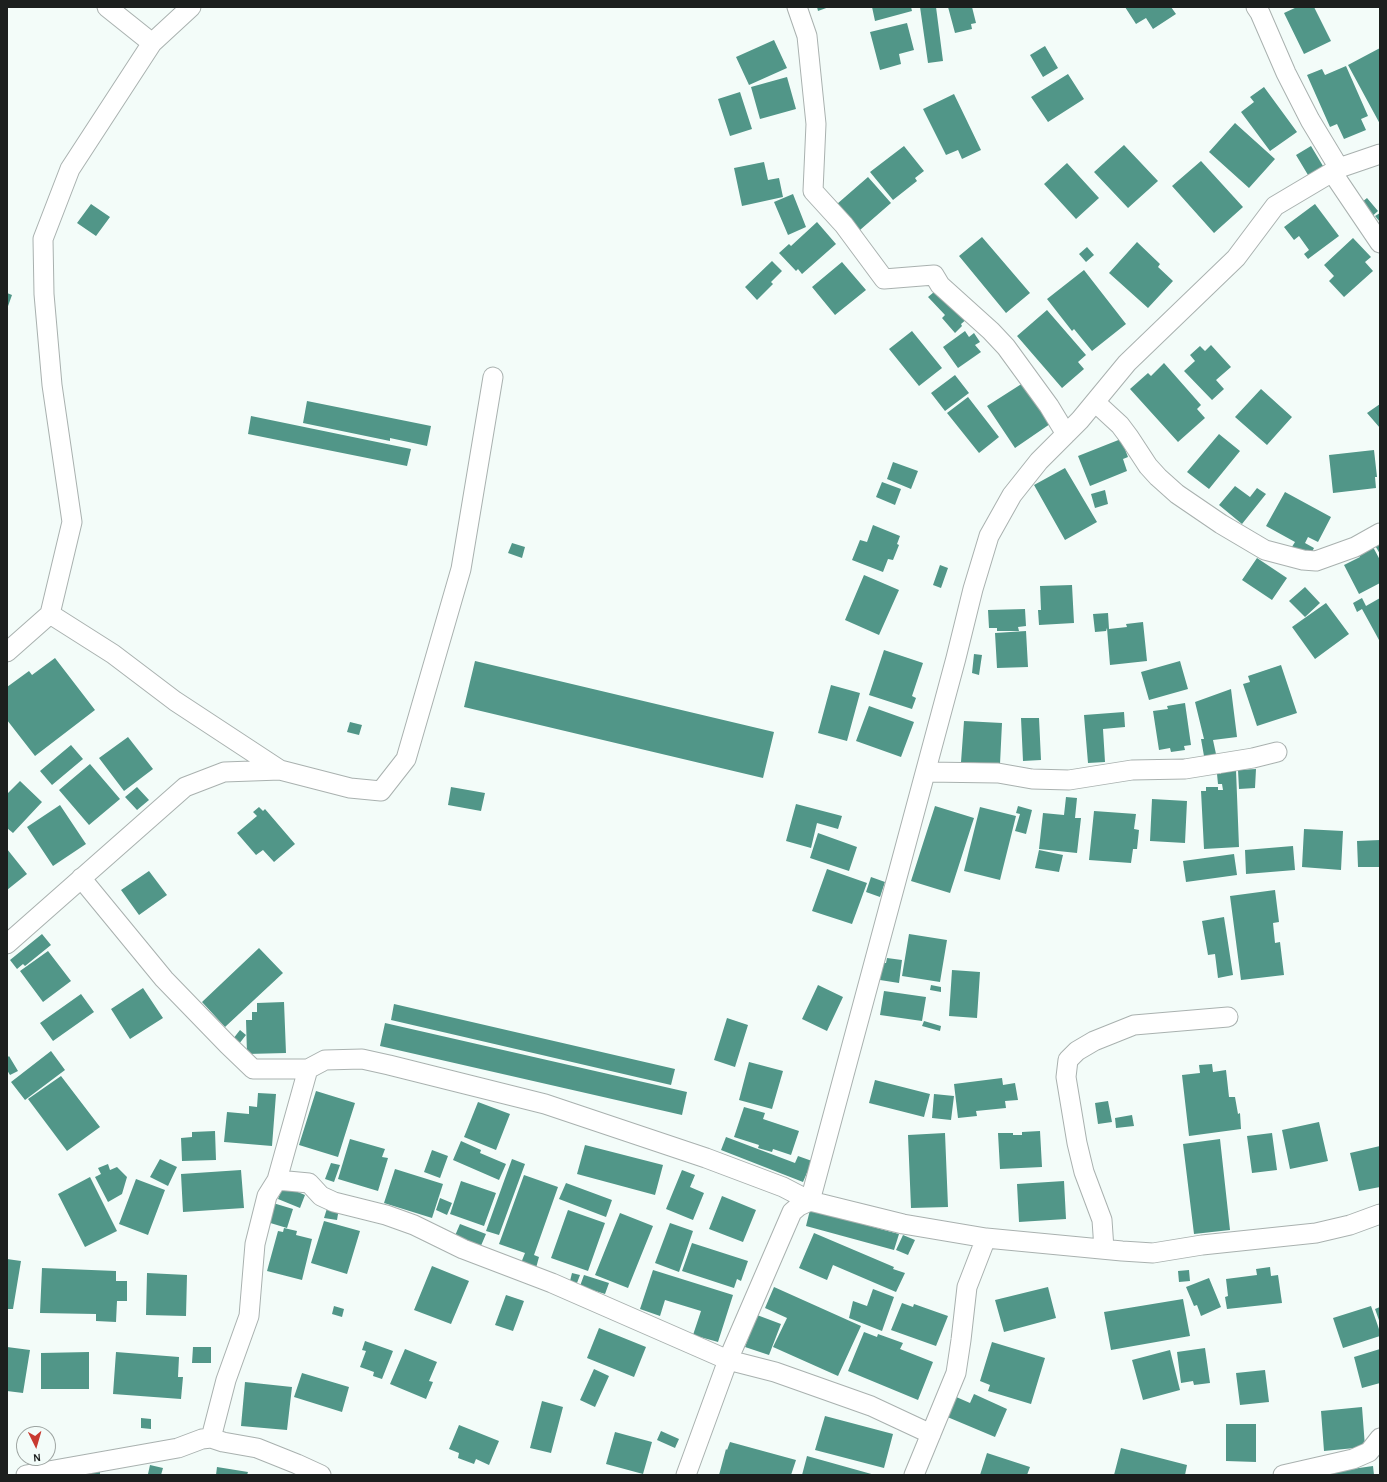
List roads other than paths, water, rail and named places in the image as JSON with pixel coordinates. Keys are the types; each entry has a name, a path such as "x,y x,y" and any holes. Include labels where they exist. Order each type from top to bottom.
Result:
{"street":[{"path":"108,7 152,43"},
{"path":"7,652 50,614 72,522 52,385 44,294 43,239 70,169 152,43 191,7"},
{"path":"798,7 806,36 816,124 813,191 844,225 884,279 934,275 940,285 991,331 1006,347 1049,406 1066,434"},
{"path":"1256,7 1286,73 1335,170 1380,243"},
{"path":"810,1201 926,772 956,658 972,589 989,536 1012,495 1039,461 1080,420 1127,363 1236,258 1275,206 1335,170 1380,154"},
{"path":"7,944 80,878 185,787 224,772 280,770 350,788 381,791 406,759 461,569 493,377"},
{"path":"1094,402 1124,431 1148,466 1177,494 1221,524 1265,550 1303,560 1316,561 1355,547 1380,534"},
{"path":"50,614 113,654 175,701 280,770"},
{"path":"926,772 998,773 1032,780 1069,780 1132,770 1185,768 1254,758 1277,752"},
{"path":"80,878 164,978 228,1046 253,1069 308,1069 325,1060 362,1059 545,1104 706,1158 783,1187 810,1201 903,1224 986,1238 1153,1253 1202,1245 1316,1233 1350,1225 1380,1214"},
{"path":"1104,1249 1102,1220 1084,1172 1077,1143 1066,1077 1068,1060 1077,1051 1094,1041 1134,1025 1228,1017"},
{"path":"211,1438 226,1380 249,1316 255,1244 267,1196 277,1180 308,1069"},
{"path":"277,1180 309,1183 321,1196 334,1202 386,1215 414,1225 463,1249 552,1283 628,1318 728,1360 775,1372 872,1406 931,1434"},
{"path":"783,1187 792,1212"},
{"path":"686,1475 728,1360 792,1212 799,1206 810,1201"},
{"path":"914,1475 956,1373 967,1287 986,1238"},
{"path":"26,1475 178,1448 202,1439 211,1438 223,1442 257,1448 320,1475"},
{"path":"1283,1475 1353,1459 1369,1452 1380,1438"}]}
